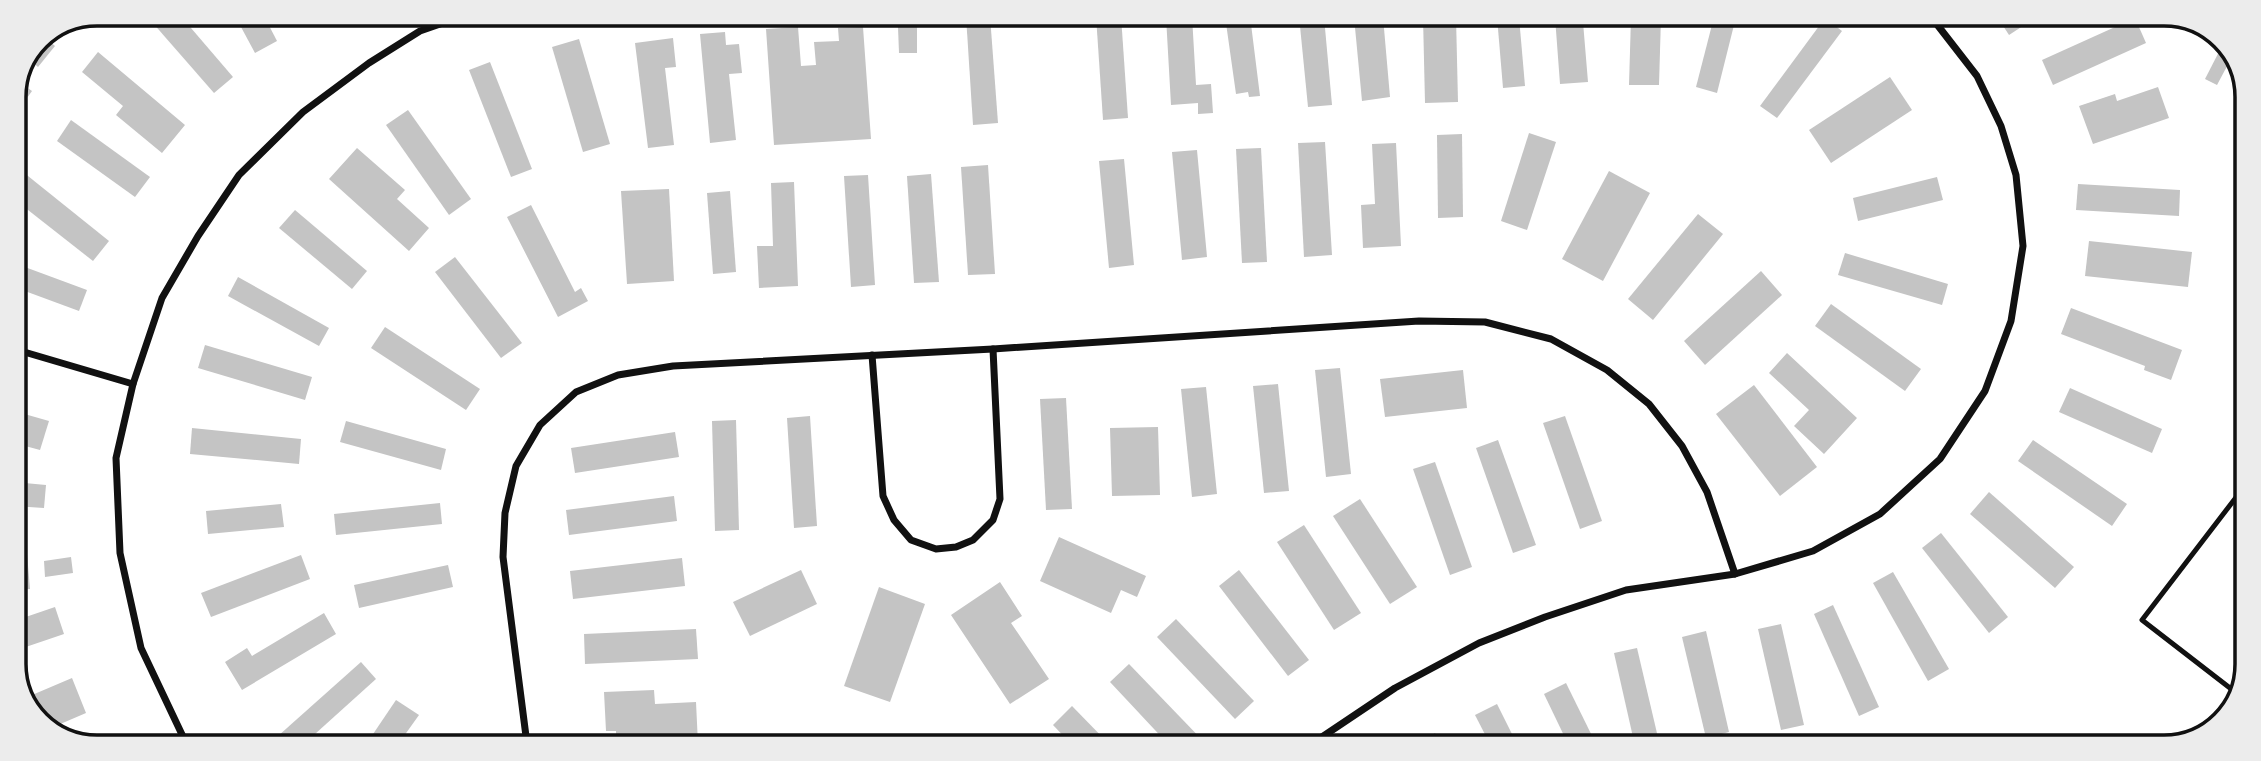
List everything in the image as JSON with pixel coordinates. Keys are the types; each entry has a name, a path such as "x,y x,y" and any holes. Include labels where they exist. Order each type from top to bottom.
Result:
{"street":[{"path":"182,735 141,648 120,553 116,458 133,384 162,298 198,236 239,176 303,112 369,63 420,31 434,26"},
{"path":"1326,735 1395,688 1479,643 1545,617 1626,590 1735,574 1812,551 1880,514 1940,460 1985,391 2011,321 2023,246 2016,175 2001,125 1977,76 1938,26"},
{"path":"526,735 503,557 504,524 516,466 540,425 576,393 618,375 673,366 993,349 1419,321 1485,322 1551,339 1607,370 1649,404 1682,446 1707,492 1735,574"},
{"path":"872,355 883,496 894,520 911,540 936,549 956,547 973,540 993,520 1000,499 993,349"},
{"path":"26,353 133,384"}],"lane":[{"path":"2230,688 2141,620 2235,499"}],"building":[{"path":"155,26 189,26 233,77 214,93"},
{"path":"240,26 269,26 277,41 255,53"},
{"path":"967,26 991,26 998,123 973,125"},
{"path":"1097,26 1122,26 1128,118 1103,120"},
{"path":"1167,26 1193,26 1196,85 1211,84 1213,113 1198,114 1198,103 1171,105"},
{"path":"1226,26 1251,26 1260,96 1249,97 1248,92 1236,94"},
{"path":"1300,26 1325,26 1332,105 1308,107"},
{"path":"1355,26 1384,26 1390,97 1362,101"},
{"path":"1423,26 1456,26 1458,102 1425,103"},
{"path":"1498,26 1520,26 1525,86 1503,88"},
{"path":"1556,26 1583,26 1588,82 1560,84"},
{"path":"1631,26 1661,26 1659,85 1629,85"},
{"path":"1712,26 1734,26 1717,93 1696,87"},
{"path":"1819,26 1835,26 1842,31 1777,118 1760,106"},
{"path":"2003,26 2023,26 2009,35"},
{"path":"2117,26 2139,26 2146,43 2053,85 2042,60"},
{"path":"798,27 801,66 816,65 814,42 839,41 838,28 863,27 871,139 774,145 766,29"},
{"path":"898,27 917,27 917,53 899,53"},
{"path":"725,32 726,45 739,44 742,73 729,74 736,140 710,143 700,34"},
{"path":"673,38 676,67 665,68 674,145 648,148 635,43"},
{"path":"579,39 610,144 583,152 552,47"},
{"path":"52,43 55,46 38,67 35,64 38,58"},
{"path":"98,52 185,125 162,153 116,115 123,106 82,72"},
{"path":"2219,52 2227,66 2217,85 2205,79"},
{"path":"490,62 532,169 511,177 469,70"},
{"path":"1890,77 1912,110 1831,163 1809,130"},
{"path":"2158,87 2169,118 2093,144 2079,106 2115,94 2117,101"},
{"path":"27,88 32,91 26,99"},
{"path":"408,110 471,199 449,215 386,125"},
{"path":"71,120 150,177 135,197 57,141"},
{"path":"1529,133 1556,142 1527,230 1501,221"},
{"path":"1462,134 1463,217 1438,218 1437,135"},
{"path":"1325,142 1332,255 1304,257 1298,143"},
{"path":"1396,143 1401,246 1363,248 1361,205 1375,204 1372,144"},
{"path":"357,148 405,190 397,199 429,228 409,251 329,179"},
{"path":"1261,148 1267,262 1242,263 1236,149"},
{"path":"1197,150 1207,257 1182,260 1172,152"},
{"path":"1124,159 1134,265 1109,268 1099,161"},
{"path":"988,165 995,274 968,275 961,167"},
{"path":"1609,171 1650,193 1603,281 1562,259"},
{"path":"26,174 109,241 93,261 26,208"},
{"path":"931,174 939,282 914,283 907,176"},
{"path":"868,175 875,285 851,287 844,176"},
{"path":"1937,177 1943,200 1858,221 1853,198"},
{"path":"794,182 798,286 759,288 757,246 773,246 771,183"},
{"path":"2078,184 2180,190 2179,216 2076,210"},
{"path":"669,189 674,281 627,284 621,191"},
{"path":"730,191 736,272 713,274 707,193"},
{"path":"531,205 575,292 581,288 588,301 558,317 507,217"},
{"path":"295,210 367,271 352,289 279,228"},
{"path":"1698,214 1723,234 1653,320 1628,299"},
{"path":"2089,241 2192,252 2188,287 2085,276"},
{"path":"1845,253 1948,284 1942,305 1838,275"},
{"path":"455,257 522,343 501,358 435,272"},
{"path":"26,267 87,290 79,311 26,291"},
{"path":"1761,271 1782,295 1705,365 1684,341"},
{"path":"238,277 329,328 319,346 228,296"},
{"path":"1831,304 1921,369 1905,391 1815,326"},
{"path":"2071,308 2182,350 2171,380 2144,370 2145,366 2061,334"},
{"path":"385,327 480,389 466,410 371,348"},
{"path":"205,345 312,377 305,400 198,368"},
{"path":"1787,353 1857,418 1824,454 1794,426 1809,410 1769,373"},
{"path":"1340,368 1351,474 1326,477 1315,370"},
{"path":"1463,370 1467,408 1385,417 1380,379"},
{"path":"1278,384 1289,491 1264,493 1253,386"},
{"path":"1754,385 1817,467 1780,496 1716,414"},
{"path":"1206,387 1217,494 1192,497 1181,389"},
{"path":"2070,388 2162,429 2152,453 2059,412"},
{"path":"1066,398 1072,509 1046,510 1040,399"},
{"path":"26,414 49,421 40,450 26,446"},
{"path":"810,416 817,526 794,528 787,418"},
{"path":"1565,416 1602,521 1580,529 1543,423"},
{"path":"736,420 739,530 715,531 712,421"},
{"path":"346,421 446,449 441,470 340,442"},
{"path":"1158,427 1160,495 1112,496 1110,428"},
{"path":"192,428 301,439 299,464 190,454"},
{"path":"675,432 679,457 575,473 571,448"},
{"path":"1498,440 1536,545 1513,553 1476,448"},
{"path":"2033,440 2127,504 2112,526 2018,461"},
{"path":"1435,462 1472,567 1450,575 1413,469"},
{"path":"26,483 46,485 44,508 26,507"},
{"path":"1989,492 2074,567 2055,588 1970,514"},
{"path":"674,496 677,521 569,535 566,510"},
{"path":"1360,499 1417,587 1390,604 1333,516"},
{"path":"440,503 442,524 336,535 334,514"},
{"path":"281,504 284,527 208,534 206,511"},
{"path":"1304,525 1361,613 1334,630 1277,542"},
{"path":"1941,533 2008,617 1989,633 1922,548"},
{"path":"1059,537 1146,576 1137,597 1121,590 1111,613 1040,581"},
{"path":"26,542 30,589 26,589"},
{"path":"301,555 310,579 211,617 201,593"},
{"path":"71,557 73,573 45,577 44,561"},
{"path":"682,558 685,586 573,599 570,571"},
{"path":"448,565 453,587 359,608 354,585"},
{"path":"801,570 817,604 750,636 733,602"},
{"path":"1239,570 1309,660 1288,676 1219,586"},
{"path":"1893,572 1949,669 1928,681 1873,583"},
{"path":"1000,582 1022,616 1011,623 1049,679 1010,704 951,615"},
{"path":"879,587 925,604 890,702 844,686"},
{"path":"1833,605 1879,707 1859,716 1814,614"},
{"path":"55,607 64,634 26,647 26,617"},
{"path":"324,613 336,634 242,690 225,662 247,648 252,656"},
{"path":"1176,619 1254,701 1235,719 1157,637"},
{"path":"1781,624 1804,725 1781,730 1758,629"},
{"path":"696,629 698,659 585,664 584,634"},
{"path":"1706,631 1729,732 1705,735 1682,637"},
{"path":"1637,648 1657,735 1633,735 1614,653"},
{"path":"361,662 376,679 314,735 279,735"},
{"path":"1129,664 1197,735 1160,735 1110,682"},
{"path":"72,678 86,713 60,724 47,714 34,694"},
{"path":"1566,683 1592,735 1564,735 1544,694"},
{"path":"654,690 655,704 696,702 698,735 616,735 616,731 606,731 604,692"},
{"path":"396,700 419,715 405,735 372,735"},
{"path":"1497,704 1512,735 1485,735 1475,715"},
{"path":"1072,706 1100,735 1062,735 1053,725"}]}
